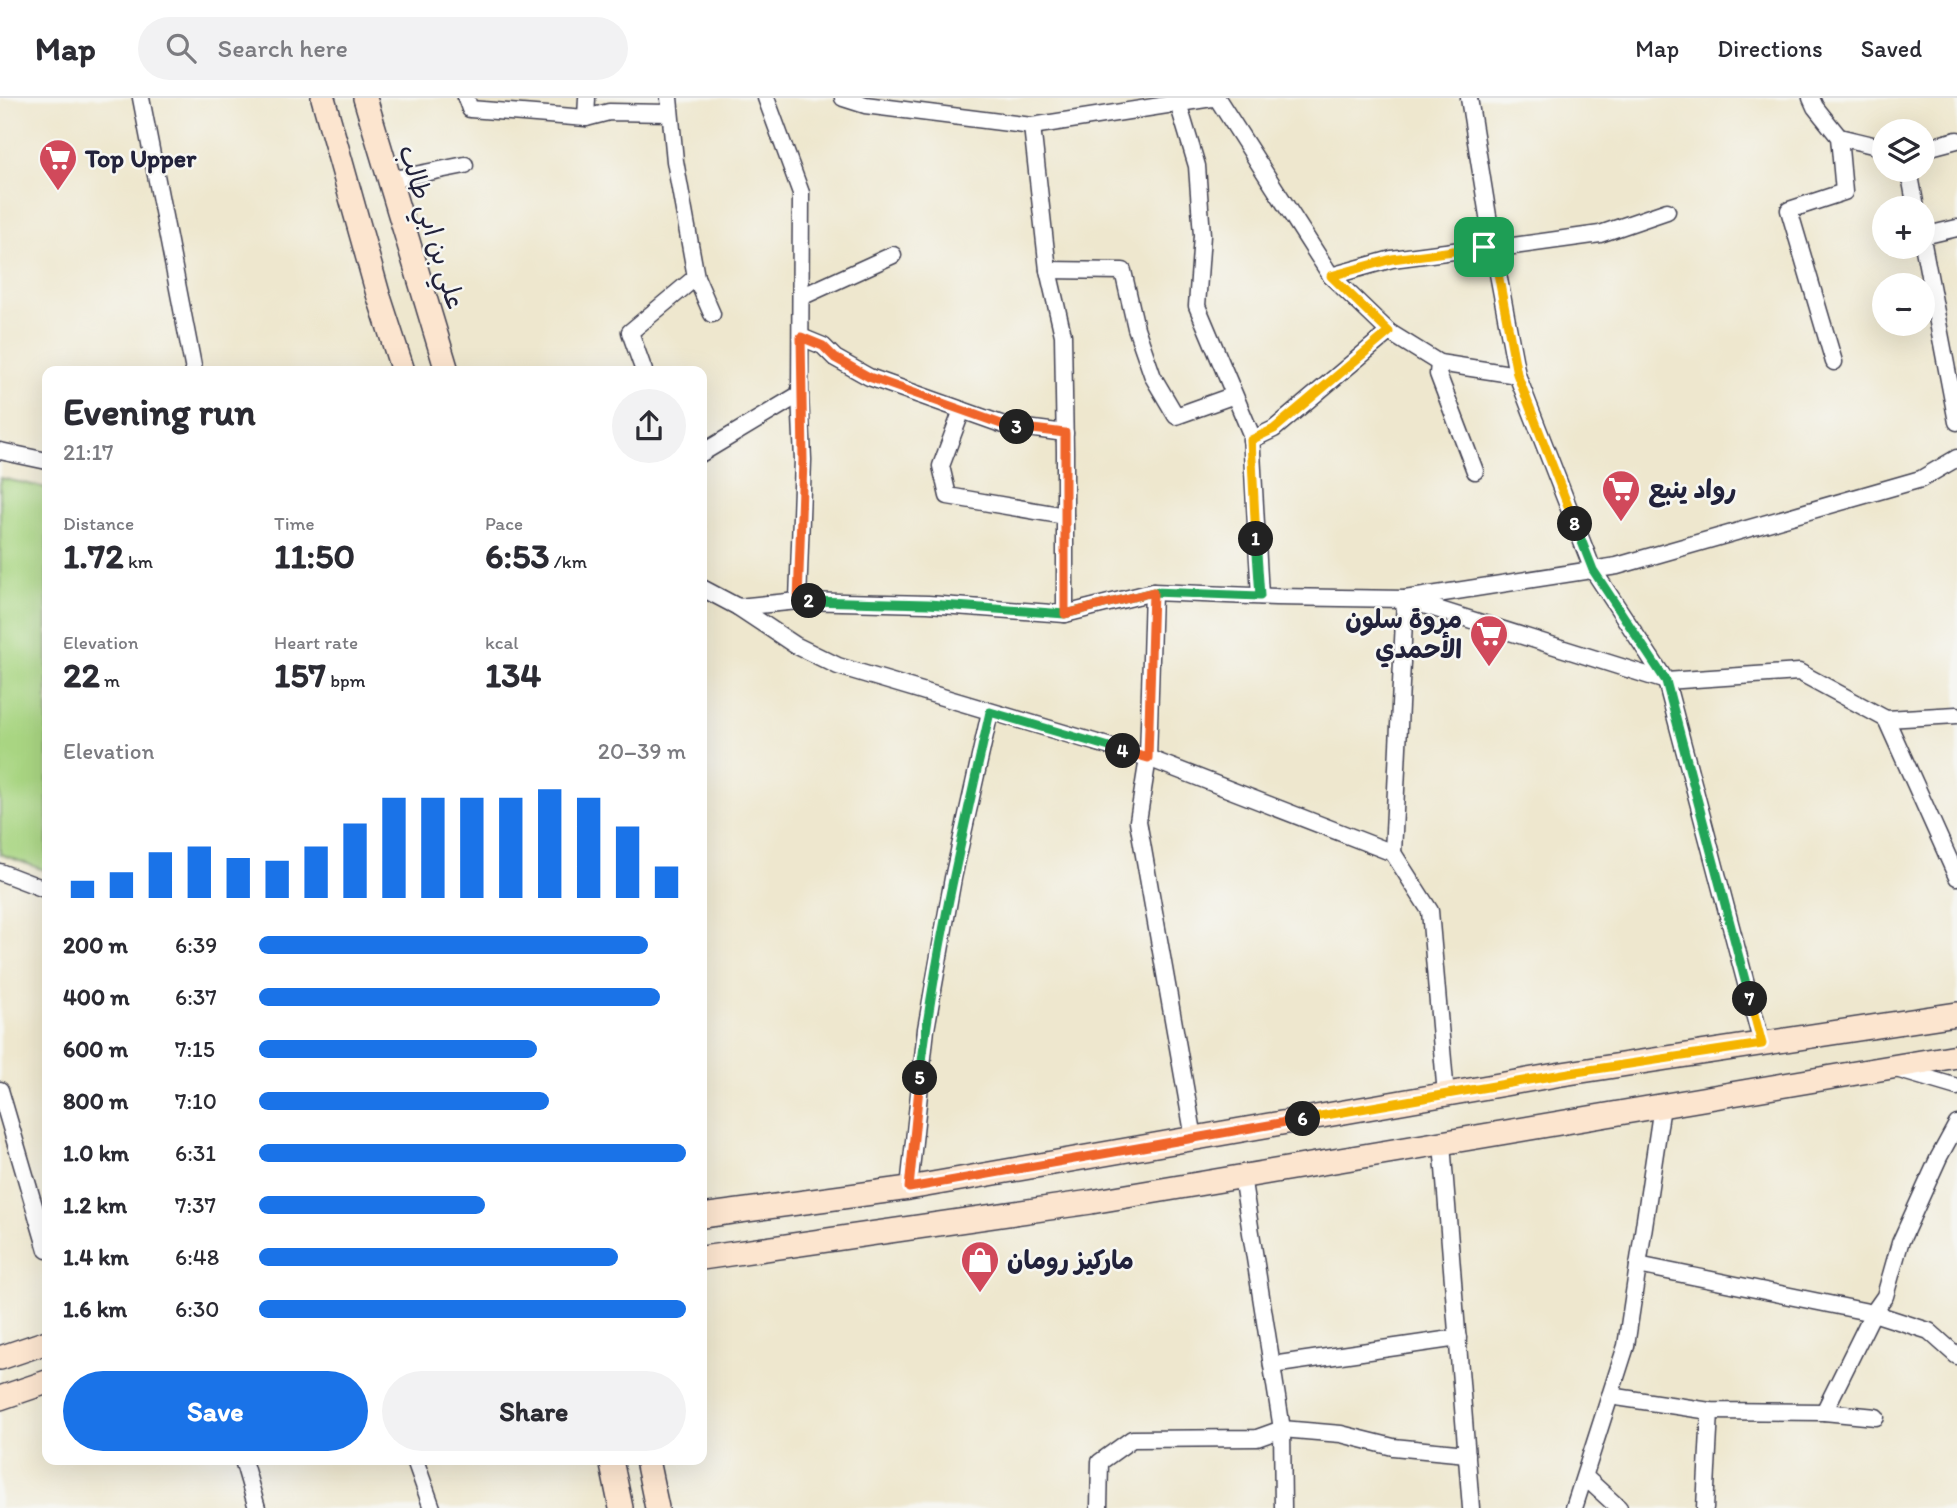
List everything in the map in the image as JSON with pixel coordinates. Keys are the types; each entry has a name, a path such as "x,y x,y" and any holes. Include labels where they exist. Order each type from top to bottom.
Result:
{"street":[{"path":"141,98 193,366"},
{"path":"323,98 378,294 401,366"},
{"name":"علي بن ابي طالب","path":"365,98 445,366"},
{"path":"466,98 470,109 586,118 669,106 674,161 696,277 712,314"},
{"path":"586,118 587,98"},
{"path":"765,98 801,193 800,394 803,460 798,601"},
{"path":"843,98 865,104 1032,126 1215,98 1331,276 1389,332 1439,363 1517,374"},
{"path":"1469,98 1517,374 1593,570 1666,681 1762,1044"},
{"path":"1811,98 1839,138 1844,192 1789,210 1834,362"},
{"path":"1178,103 1197,166 1202,235 1197,306 1251,435 1260,596"},
{"path":"1032,126 1048,270 1062,335 1065,614"},
{"path":"1839,138 1872,145"},
{"path":"1935,146 1957,140"},
{"path":"389,180 465,165"},
{"path":"1331,276 1392,259 1600,234 1667,211"},
{"path":"1935,233 1957,228"},
{"path":"801,297 893,255"},
{"path":"1926,259 1957,422"},
{"path":"1048,270 1122,271 1136,328 1153,377 1176,416 1229,397"},
{"path":"642,366 630,332 696,277"},
{"path":"1251,440 1274,429 1389,332"},
{"path":"801,337 823,346 835,358 869,377 1004,425 1065,433"},
{"path":"1439,363 1438,374 1475,471"},
{"path":"707,450 800,394"},
{"path":"962,410 941,466 948,496 1065,516"},
{"path":"0,452 42,460"},
{"path":"738,607 798,601 928,604 1065,614 1153,592 1405,598 1616,566 1921,479 1957,458"},
{"path":"707,591 738,607 795,645 838,666 1148,758 1393,853"},
{"path":"1153,592 1148,758 1138,821 1194,1138"},
{"path":"1405,598 1666,681 1799,672 1886,719 1957,715"},
{"path":"1405,598 1393,853 1430,911 1446,1095"},
{"path":"909,1188 926,1029 953,878 990,712"},
{"path":"1886,719 1957,877"},
{"path":"0,872 42,888"},
{"path":"707,1215 909,1188 1446,1095 1957,1014"},
{"path":"707,1257 1091,1202 1957,1056"},
{"path":"1890,1068 1957,1087"},
{"path":"0,1090 7,1142 42,1236"},
{"path":"1574,1508 1626,1346 1662,1105"},
{"path":"1824,1412 1873,1313 1885,1296 1900,1243 1957,1124"},
{"path":"1442,1143 1471,1508"},
{"path":"1242,1176 1282,1429 1283,1508"},
{"path":"1638,1265 1873,1313 1929,1331 1957,1356"},
{"path":"1272,1366 1458,1338"},
{"path":"0,1358 42,1344"},
{"path":"0,1398 42,1384"},
{"path":"1610,1396 1710,1411 1824,1412 1876,1417"},
{"path":"1705,1508 1710,1411"},
{"path":"1099,1508 1100,1462 1132,1439 1257,1438 1282,1429 1341,1434 1393,1447 1467,1454"},
{"path":"244,1465 257,1508"},
{"path":"417,1465 432,1508"},
{"path":"612,1465 621,1508"},
{"path":"648,1465 657,1508"},
{"path":"1585,1477 1619,1508"}],"green space":[{"path":"0,478 42,487 42,869 0,854"}],"place":[{"name":"Top Upper","path":"58,192"},
{"name":"رواد ينبع","path":"1621,523"},
{"name":"مروة سلون الأحمدي","path":"1489,668"},
{"name":"ماركيز رومان","path":"980,1294"}],"route":[{"path":"1484,247 1392,259 1331,276 1389,332 1274,429 1251,440 1260,596 1153,592 1065,614 928,604 798,601 803,460 801,337 823,346 835,358 869,377 1004,425 1065,433 1065,614 1153,592 1148,758 990,712 953,878 926,1029 909,1188 1563,1074 1762,1044 1666,681 1593,570 1517,374 1493,247 1484,247"}]}
